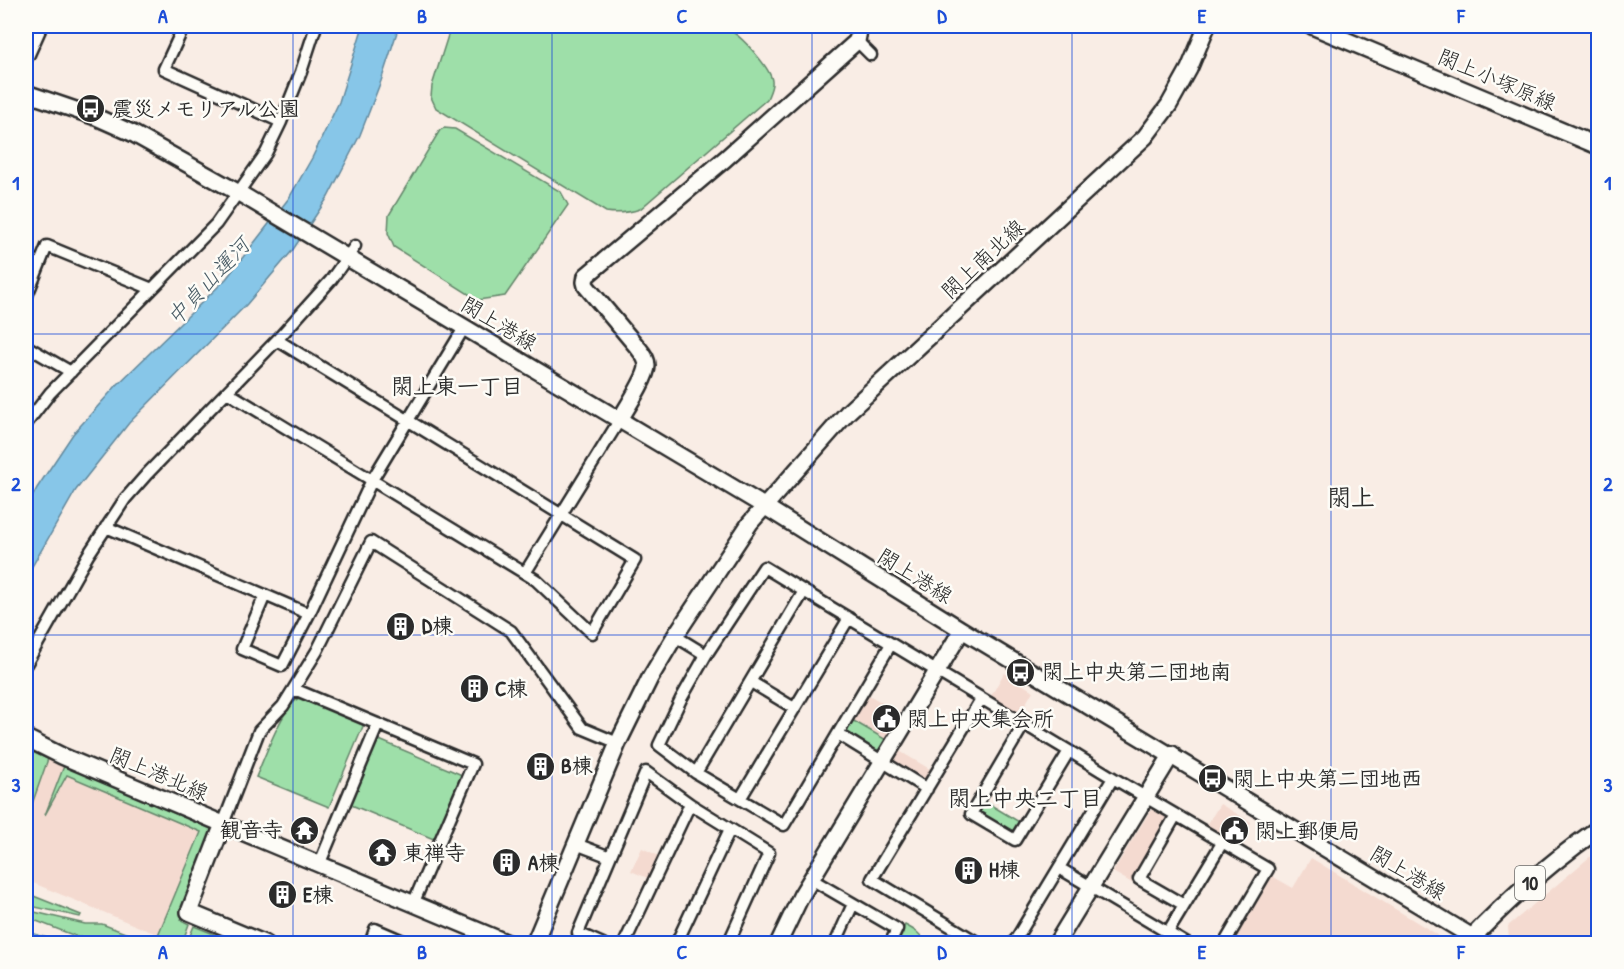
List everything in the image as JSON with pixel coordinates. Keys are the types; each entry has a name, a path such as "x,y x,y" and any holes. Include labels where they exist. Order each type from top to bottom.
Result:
{"main road":[{"name":"10","path":"1474,941 1567,850 1599,829"}],"street":[{"path":"26,55 39,26"},
{"path":"183,26 164,69 281,122"},
{"path":"26,424 50,393 216,224 239,193 266,153 281,122 316,26"},
{"path":"525,573 619,420 647,368 644,354 586,286 586,276 725,159 857,41 861,26"},
{"name":"閖上南北線","path":"534,944 618,743 650,678 750,523 848,412 1144,137 1169,105 1189,69 1207,26"},
{"name":"閖上小塚原線","path":"1312,26 1599,146"},
{"path":"857,41 871,55"},
{"path":"26,93 96,117 132,133 239,193"},
{"name":"閖上港線","path":"239,193 324,243 351,251 464,328 764,506 962,630 1172,754 1474,941"},
{"path":"26,298 47,246 152,289"},
{"path":"26,664 88,555 125,499 277,340 331,280 351,251"},
{"path":"265,595 242,649 282,666 372,480 464,328"},
{"path":"227,392 536,580 592,633 635,560 277,340"},
{"path":"26,346 71,372"},
{"path":"106,527 309,614"},
{"path":"266,944 189,912 260,731 283,706 317,651 371,542 511,631 582,728 618,743"},
{"path":"891,644 784,825 696,773 659,745 706,655 764,567 1268,869 1224,944"},
{"path":"696,773 804,591"},
{"path":"740,799 849,618"},
{"path":"778,944 811,879 962,630"},
{"path":"675,636 706,655"},
{"path":"751,682 794,708"},
{"path":"294,689 473,764 413,904"},
{"path":"980,944 872,879 981,699"},
{"path":"319,865 378,724"},
{"path":"1024,724 971,814 1015,840 1069,751"},
{"path":"838,734 927,789"},
{"name":"閖上港北線","path":"26,738 319,865 510,944"},
{"path":"1056,944 1172,754"},
{"path":"603,944 578,933 646,772 690,804 769,853 728,944"},
{"path":"1013,944 1113,778"},
{"path":"624,944 690,804"},
{"path":"1176,815 1139,879 1184,905"},
{"path":"676,944 730,829"},
{"path":"1168,932 1222,843"},
{"path":"576,844 610,857"},
{"path":"1059,868 1187,944"},
{"path":"811,879 897,929 890,944"},
{"path":"834,944 853,904"},
{"path":"370,944 375,929 410,944"}],"shaded area":[{"path":"1004,673 1033,691 1019,715 990,698"},
{"path":"867,694 904,715 888,741 852,720"},
{"path":"26,749 216,831 173,941 26,880"},
{"path":"896,749 933,771 928,778 921,779 894,762 892,755"},
{"path":"1220,804 1251,822 1237,847 1205,828"},
{"path":"1156,809 1167,815 1168,823 1132,883 1113,872 1150,811"},
{"path":"642,848 661,857 650,879 631,871"},
{"path":"1598,850 1598,943 1513,944 1509,941 1508,926"},
{"path":"1311,858 1438,935 1439,943 1233,943 1272,876 1293,888"}],"green space":[{"path":"451,26 719,28 730,31 748,45 767,69 772,86 767,99 640,209 623,213 606,212 436,108 431,97 432,86"},
{"path":"455,129 561,192 568,205 505,296 478,300 394,247 388,233 389,215 440,130"},
{"path":"301,697 364,724 329,807 256,777 281,721 294,702"},
{"path":"852,720 888,741 883,749 875,751 849,736 847,728"},
{"path":"377,739 462,775 436,840 349,804"},
{"path":"26,749 48,759 26,821"},
{"path":"64,766 216,831 181,920 189,924 182,943 158,935 201,832 67,775 45,815"},
{"path":"984,801 1021,823 1017,831 1009,832 981,816 979,809"},
{"path":"26,893 81,915 80,917 26,905"},
{"path":"26,910 85,924 102,924 151,943 108,943 95,938 78,937 26,917"},
{"path":"905,925 917,932 926,943 896,944"},
{"path":"194,926 236,943 187,943"}],"water":[{"path":"363,26 399,26 360,135 328,197 292,251 247,304 129,423 76,490 26,577 26,509 37,488 73,434 116,386 226,279 289,198 312,158 339,102"},
{"path":"26,931 62,943 26,943"}],"place":[{"name":"震災メモリアル公園","path":"91,109"},
{"name":"D棟","path":"401,626"},
{"name":"閖上中央第二団地南","path":"1021,672"},
{"name":"C棟","path":"474,689"},
{"name":"閖上中央集会所","path":"886,719"},
{"name":"B棟","path":"540,766"},
{"name":"閖上中央第二団地西","path":"1212,779"},
{"name":"観音寺","path":"304,830"},
{"name":"閖上郵便局","path":"1234,831"},
{"name":"東禅寺","path":"382,853"},
{"name":"A棟","path":"507,863"},
{"name":"H棟","path":"968,870"},
{"name":"E棟","path":"282,895"}],"district":[{"name":"閖上東一丁目","path":"457,386"},
{"name":"閖上","path":"1351,498"},
{"name":"閖上中央二丁目","path":"1025,798"}],"water label":[{"name":"中貞山運河","path":"208,281"}]}
